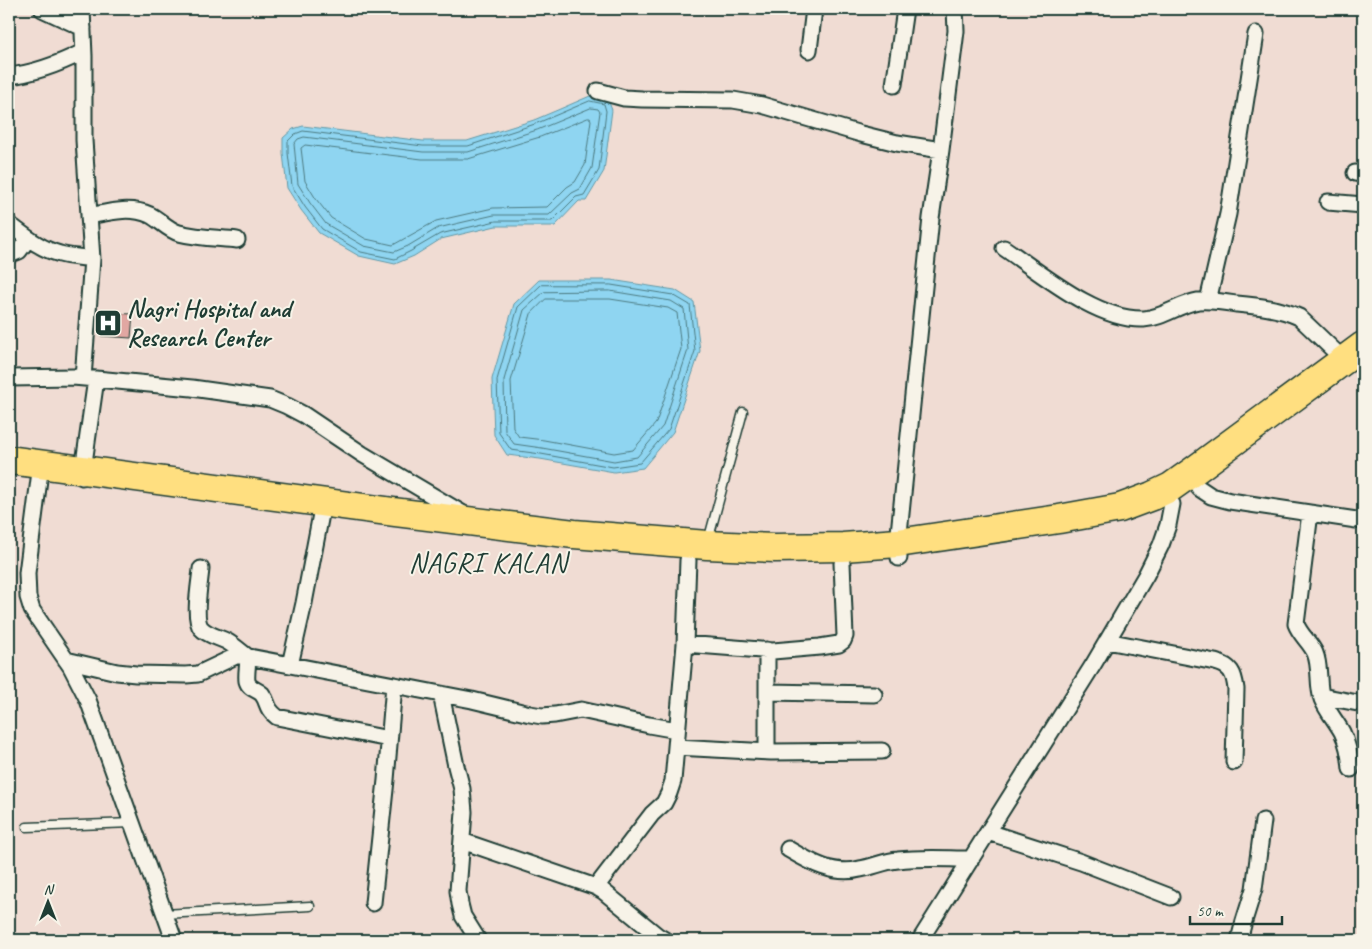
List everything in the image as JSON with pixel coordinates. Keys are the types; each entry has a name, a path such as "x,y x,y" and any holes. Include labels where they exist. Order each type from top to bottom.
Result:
{"highway":[{"path":"82,475 574,534 697,552 745,563 842,562 1120,508 1152,496 1171,487 1357,357"},
{"path":"9,460 40,469 321,514 572,547 697,552 843,547 898,551 1103,526 1151,514 1199,488 1357,357"},
{"path":"9,469 40,469"}],"street":[{"path":"42,9 83,28"},
{"path":"82,9 84,140 92,259 90,379 82,475"},
{"path":"808,50 814,9"},
{"path":"894,86 906,9"},
{"path":"898,551 930,228 956,31 955,9"},
{"path":"1208,301 1225,233 1256,34"},
{"path":"9,76 40,70 61,63 83,52"},
{"path":"598,91 624,98 642,100 733,100 762,105 897,143 941,150"},
{"path":"1328,202 1363,205"},
{"path":"89,216 117,211 134,211 151,216 178,233 237,240"},
{"path":"9,224 35,244 60,254 92,259"},
{"path":"9,255 18,252 28,239"},
{"path":"1004,248 1075,297 1102,310 1125,317 1143,319 1156,317 1198,301 1272,308 1298,317 1357,357"},
{"path":"9,378 90,379 192,388 270,399 304,415 362,454 477,522"},
{"path":"40,469 27,573 28,597 32,610 80,682 88,700 174,940"},
{"path":"1199,488 1211,496 1230,501 1363,521"},
{"path":"920,940 1146,576 1161,545 1168,525 1172,504"},
{"path":"1310,513 1296,624 1316,654 1321,696 1347,743 1351,769"},
{"path":"290,665 321,514"},
{"path":"596,886 652,814 664,803 673,781 685,644 697,552"},
{"path":"685,644 767,650 839,644 845,636 842,562"},
{"path":"201,569 197,613 200,628 230,643 248,657"},
{"path":"1107,641 1215,662 1229,669 1234,677 1236,689 1234,762"},
{"path":"767,650 767,751"},
{"path":"66,660 117,672 186,675 198,674 236,656 248,657 441,694 530,714 542,716 555,715 581,710 649,726 677,730"},
{"path":"248,657 248,683 250,687 261,693 268,710 277,718 389,739"},
{"path":"374,902 394,685"},
{"path":"768,692 874,694"},
{"path":"441,694 462,790 464,812 458,891 463,916 478,940"},
{"path":"1321,696 1363,704"},
{"path":"676,747 767,751 882,751"},
{"path":"1239,940 1254,889 1264,821"},
{"path":"988,832 1081,862 1171,897"},
{"path":"462,841 596,886 665,940"},
{"path":"788,849 817,865 848,871 860,870 899,860 971,859"}],"lane":[{"path":"697,552 743,412"},
{"path":"27,827 132,823"},
{"path":"164,914 310,906"}],"water":[{"path":"590,96 608,100 612,110 604,171 586,201 579,201 555,226 496,226 441,239 414,256 395,264 359,256 319,233 287,188 283,138 293,129 303,126 423,141 467,141 534,120"},
{"path":"539,280 611,280 675,290 694,302 700,351 673,432 643,468 614,472 507,455 494,435 492,379 514,304"}],"building":[{"path":"103,313 133,314 131,338 101,336"}],"place":[{"name":"Nagri Hospital and Research Center","path":"108,323"}],"district":[{"name":"NAGRI KALAN","path":"488,562"}]}
